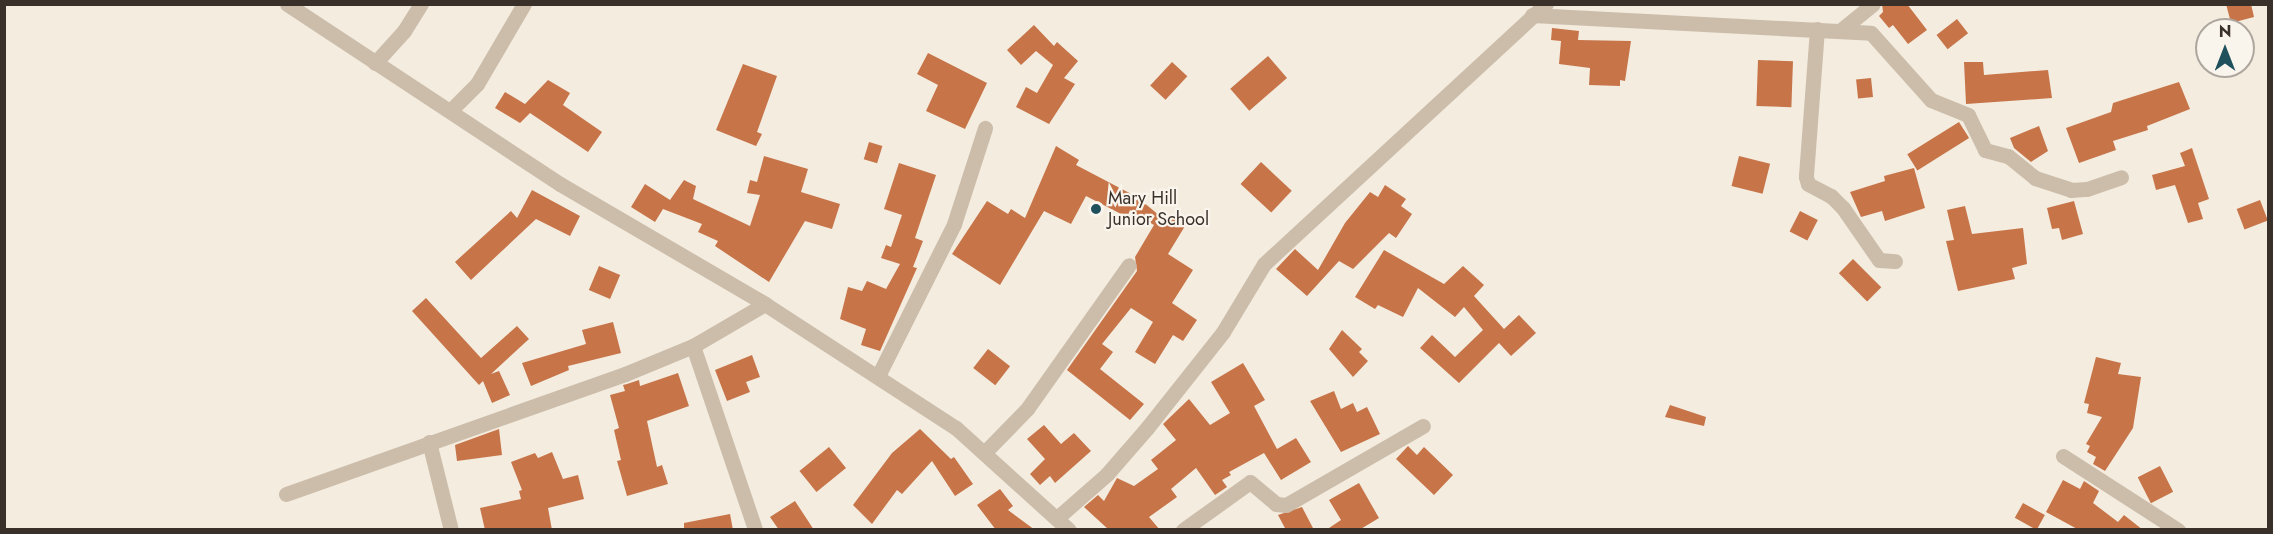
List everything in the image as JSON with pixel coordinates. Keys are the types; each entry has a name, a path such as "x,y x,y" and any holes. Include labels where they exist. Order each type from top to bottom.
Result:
{"street":[{"path":"287,4 560,184 765,304 956,428 1069,530"},
{"path":"375,63 404,31 421,4"},
{"path":"450,111 477,84 524,4"},
{"path":"1057,518 1107,474 1147,428 1222,332 1264,264 1459,82 1525,28 1532,15 1546,4"},
{"path":"1841,30 1874,4"},
{"path":"1532,15 1863,31 1879,38 1931,100 1968,115 1985,150 2008,156 2035,178 2072,190 2087,189 2121,177"},
{"path":"1817,29 1806,177 1808,184 1831,196 1843,208 1879,260 1896,261"},
{"path":"878,376 954,224 985,128"},
{"path":"984,453 1027,409 1129,265"},
{"path":"286,494 693,346 765,304"},
{"path":"693,346 755,529"},
{"path":"1183,530 1250,482 1276,504 1286,506 1423,426"},
{"path":"429,442 451,530"},
{"path":"2063,456 2178,530"}],"building":[{"path":"1882,4 1907,4 1927,30 1908,44 1893,25 1889,28 1879,16 1883,12"},
{"path":"2226,4 2251,4 2254,17 2230,18"},
{"path":"1957,19 1968,33 1948,49 1937,35"},
{"path":"1034,25 1054,46 1057,42 1078,61 1064,78 1075,84 1049,124 1016,107 1026,87 1037,93 1053,65 1036,51 1021,65 1007,50"},
{"path":"1552,28 1579,31 1578,40 1631,41 1625,81 1620,80 1620,86 1589,85 1590,68 1559,64 1561,41 1551,40"},
{"path":"928,53 987,83 965,129 926,111 938,85 917,74"},
{"path":"1268,56 1287,78 1249,111 1230,89"},
{"path":"1758,60 1793,61 1791,107 1756,106"},
{"path":"1172,62 1187,76 1166,100 1150,85"},
{"path":"1964,62 1983,62 1984,75 2048,70 2052,98 1966,104"},
{"path":"743,64 777,76 757,132 762,134 756,146 716,130"},
{"path":"1871,78 1873,97 1858,98 1856,80"},
{"path":"548,80 570,93 563,105 602,132 588,152 530,113 520,123 495,108 505,92 525,104"},
{"path":"2179,82 2190,109 2147,126 2148,130 2113,141 2116,150 2079,163 2066,128 2111,112 2113,103"},
{"path":"1959,122 1969,138 1917,170 1907,154"},
{"path":"2039,126 2048,151 2031,162 2014,148 2010,138"},
{"path":"869,142 882,146 877,163 864,159"},
{"path":"1056,146 1079,160 1076,165 1137,197 1160,216 1162,212 1185,226 1168,254 1193,270 1172,303 1197,320 1183,341 1173,335 1155,364 1135,352 1153,322 1131,308 1102,344 1113,352 1100,369 1144,404 1130,420 1067,370 1137,271 1135,257 1154,225 1130,210 1127,217 1086,196 1071,224 1044,211 1000,285 952,254 987,201 1008,214 1011,209 1025,218"},
{"path":"2192,148 2209,199 2198,203 2203,219 2188,223 2175,185 2156,190 2152,175 2185,166 2180,153"},
{"path":"764,156 808,169 801,192 840,204 832,229 805,221 769,282 715,246 718,241 698,232 702,224 663,209 655,222 631,207 645,184 670,200 684,180 696,186 693,199 750,226 760,195 747,193 750,180 757,182"},
{"path":"1739,156 1770,164 1763,194 1732,186"},
{"path":"1261,162 1292,191 1271,213 1241,184"},
{"path":"899,163 936,175 915,238 923,241 913,267 917,268 880,351 861,345 866,329 840,319 848,287 862,291 867,281 886,289 900,264 881,258 886,245 891,247 902,215 884,209"},
{"path":"1914,168 1925,208 1885,221 1882,211 1861,217 1850,192 1885,181 1884,176"},
{"path":"1385,185 1406,199 1401,206 1412,214 1396,238 1389,233 1353,269 1339,261 1307,296 1276,269 1295,249 1318,270 1345,223 1370,192 1378,197"},
{"path":"532,190 580,216 570,236 536,219 471,280 455,262 511,211 517,218"},
{"path":"2260,200 2268,221 2245,229 2237,209"},
{"path":"2074,201 2083,234 2062,240 2059,228 2052,229 2047,208"},
{"path":"1965,206 1972,234 2023,228 2027,264 2012,268 2015,279 1958,291 1946,241 1954,240 1947,210"},
{"path":"1800,211 1818,220 1807,241 1790,231"},
{"path":"1384,250 1444,284 1463,266 1484,285 1474,296 1504,329 1519,315 1536,333 1511,356 1499,343 1459,383 1420,348 1432,335 1455,357 1483,330 1464,307 1455,317 1418,288 1403,317 1378,305 1375,309 1355,297"},
{"path":"1853,259 1881,287 1867,301 1839,273"},
{"path":"599,266 620,275 610,299 589,290"},
{"path":"426,298 481,358 517,326 529,339 491,374 499,371 510,395 492,403 483,381 479,385 412,311"},
{"path":"613,322 621,353 568,366 569,370 531,386 522,363 586,344 582,330"},
{"path":"1342,330 1362,349 1359,352 1368,361 1353,377 1329,349"},
{"path":"988,349 1010,366 995,385 973,368"},
{"path":"752,355 760,377 746,382 750,392 727,401 715,370"},
{"path":"2096,357 2121,363 2118,374 2141,377 2133,428 2105,471 2093,464 2096,457 2087,452 2090,446 2086,444 2102,417 2087,413 2089,404 2084,403"},
{"path":"1243,363 1265,400 1254,406 1277,449 1296,438 1311,462 1281,480 1264,453 1229,472 1231,475 1222,480 1227,487 1215,495 1196,468 1171,489 1177,497 1149,517 1160,530 1109,530 1084,507 1098,495 1104,501 1117,478 1134,486 1158,469 1151,460 1176,440 1163,424 1189,399 1210,425 1230,413 1211,382"},
{"path":"678,373 689,406 647,421 657,467 662,465 668,484 627,496 617,461 621,460 614,430 619,428 610,395 625,391 623,385 639,380 640,386"},
{"path":"1334,391 1341,409 1353,403 1357,412 1367,407 1380,434 1341,452 1310,401"},
{"path":"1670,405 1706,417 1704,426 1665,417"},
{"path":"1044,425 1061,444 1074,433 1091,451 1055,483 1050,476 1040,485 1030,474 1045,459 1027,439"},
{"path":"499,429 502,455 457,461 455,445"},
{"path":"920,429 951,459 954,457 973,484 955,496 932,461 902,494 897,490 872,524 853,505 892,453"},
{"path":"1408,446 1417,455 1424,447 1453,475 1434,495 1396,459"},
{"path":"829,447 846,468 816,492 799,471"},
{"path":"552,452 563,479 578,475 584,499 548,508 552,530 485,530 480,508 521,499 519,491 522,490 511,462 535,453 538,458"},
{"path":"2160,466 2173,492 2151,503 2138,477"},
{"path":"2063,480 2080,489 2084,481 2099,491 2093,503 2118,522 2124,515 2143,530 2079,530 2046,512"},
{"path":"1359,483 1379,518 1359,530 1326,530 1341,520 1329,500"},
{"path":"1000,489 1013,506 1008,510 1035,530 996,530 977,505"},
{"path":"795,501 814,530 779,530 770,517"},
{"path":"2023,503 2045,515 2037,530 2015,518"},
{"path":"1302,507 1314,530 1286,530 1278,515"},
{"path":"730,514 733,530 684,530 684,523"}],"place":[{"name":"Mary Hill Junior School","path":"1096,209"}]}
